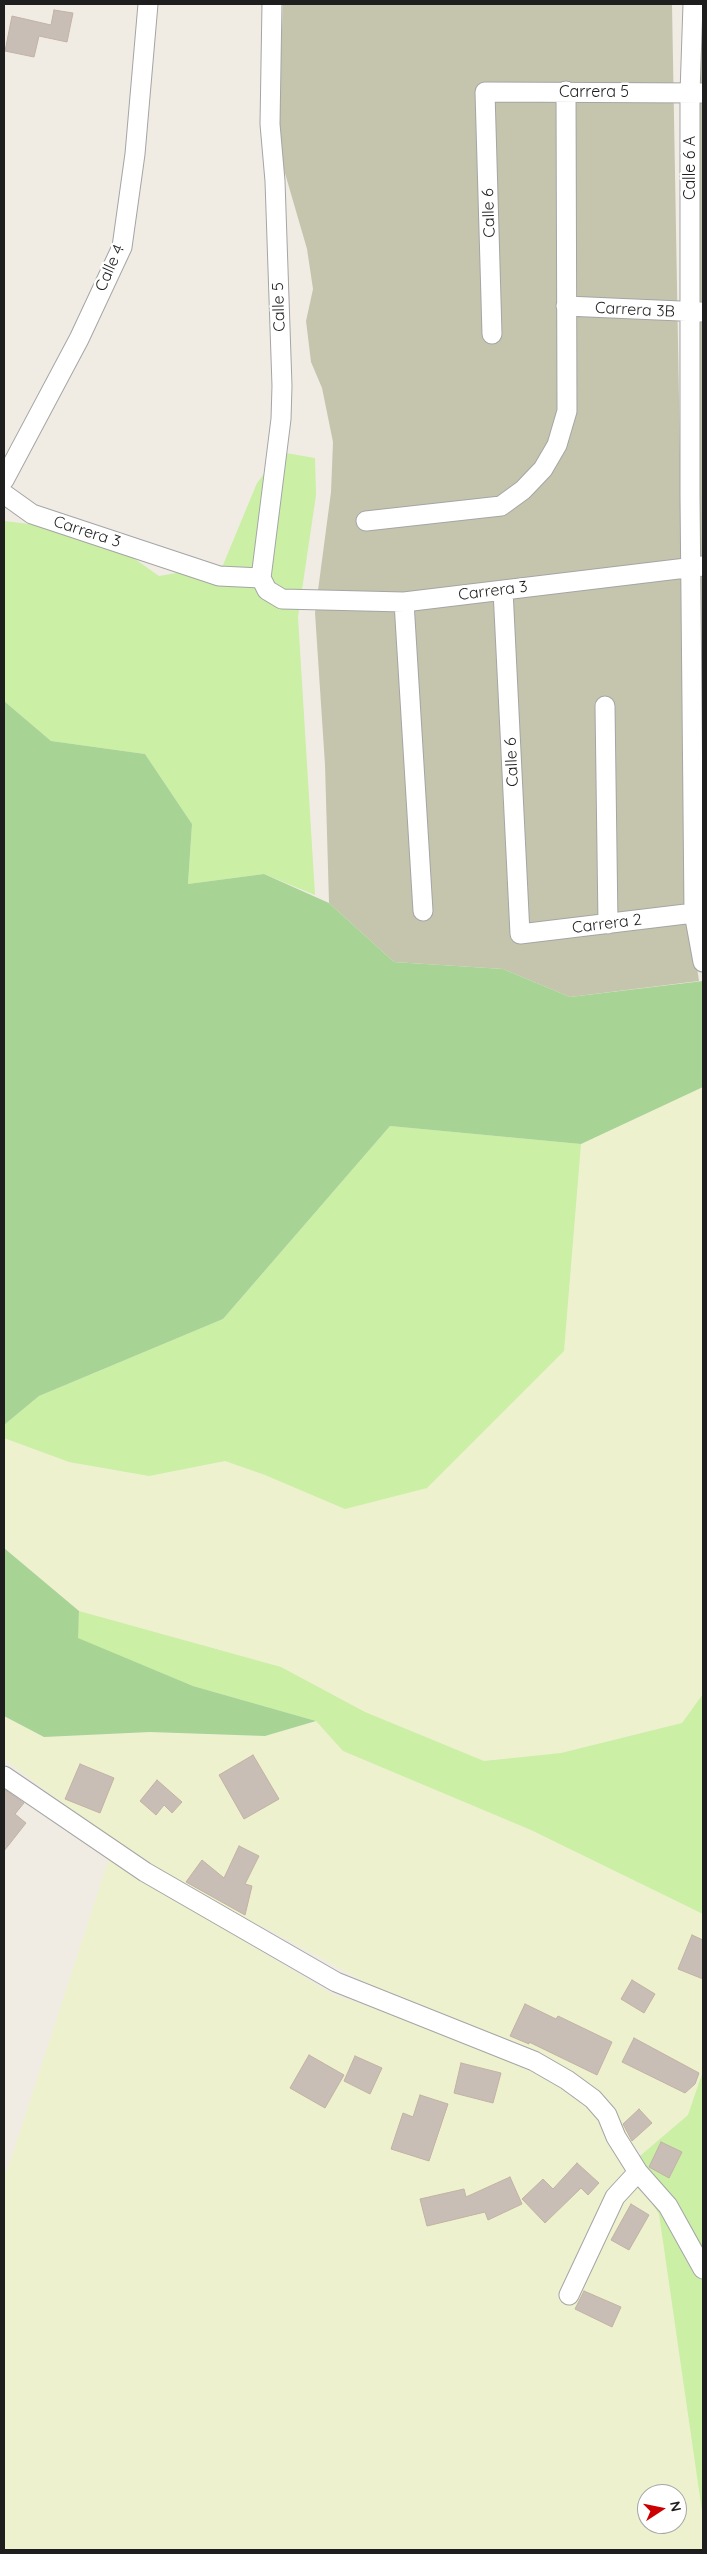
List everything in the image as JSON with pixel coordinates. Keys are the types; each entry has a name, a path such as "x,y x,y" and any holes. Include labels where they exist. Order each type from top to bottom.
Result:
{"street":[{"name":"Calle 4","path":"4,480 78,339 122,247 135,154 148,4"},
{"name":"Calle 5","path":"261,578 282,419 276,181 270,124 272,4"},
{"name":"Calle 6 A","path":"693,4 696,93 697,567 694,913 703,962"},
{"path":"366,521 501,506 523,490 543,469 557,445 567,411 566,91"},
{"name":"Carrera 5","path":"485,92 696,93"},
{"name":"Calle 6","path":"485,92 492,334"},
{"name":"Carrera 3B","path":"566,306 696,313"},
{"name":"Carrera 3","path":"4,494 32,514 219,576 261,578 267,590 282,599 404,602 697,567"},
{"name":"Calle 6","path":"503,590 520,934"},
{"path":"404,602 423,911"},
{"path":"605,706 608,924"},
{"name":"Carrera 2","path":"520,934 694,913"},
{"path":"4,1776 145,1872 336,1982 534,2061 567,2080 593,2099 607,2115 616,2137 638,2172 696,2238 703,2268"},
{"path":"569,2295 615,2197 638,2172"}],"shaded area":[{"path":"283,4 672,4 688,905 699,981 570,997 503,969 394,962 329,903 325,765 315,613 331,492 333,442 322,388 311,362 306,321 313,289 307,249 282,163 278,122"},
{"path":"693,4 703,4 703,886 698,497"},
{"path":"703,1087 703,1694 682,1723 561,1753 484,1761 365,1712 281,1667 79,1611 4,1548 4,1438 69,1462 149,1476 225,1461 265,1475 564,1351 581,1144"},
{"path":"4,1716 44,1737 150,1732 265,1736 316,1721 343,1751 531,1830 703,1914 703,2071 688,2115 643,2153 632,2145 620,2130 608,2099 567,2070 372,1986 266,1928 212,1905 81,1817 4,1759"},
{"path":"110,1855 211,1921 332,1994 398,2016 548,2077 579,2098 598,2116 627,2167 659,2214 703,2518 703,2550 4,2550 4,2175 10,2162"}],"green space":[{"path":"280,452 315,458 316,495 298,617 315,895 264,874 188,884 192,824 145,754 51,741 4,701 4,521 30,524 112,543 159,576 223,565 257,483"},
{"path":"4,701 51,741 145,754 192,824 188,884 264,874 329,903 394,962 503,969 570,997 703,981 703,1087 581,1144 390,1126 223,1319 39,1396 4,1425"},
{"path":"390,1126 581,1144 564,1351 427,1488 345,1509 265,1475 225,1461 149,1476 69,1462 4,1438 4,1425 39,1396 223,1319"},
{"path":"4,1548 79,1611 78,1638 193,1686 316,1721 265,1736 150,1732 44,1737 4,1716"},
{"path":"79,1611 281,1667 365,1712 484,1761 561,1753 682,1723 703,1694 703,1914 531,1830 343,1751 316,1721 193,1686 77,1638"},
{"path":"703,2071 703,2518 659,2214 627,2167 688,2115"}],"building":[{"path":"54,10 73,13 67,42 39,36 34,57 5,51 12,16 51,25"},
{"path":"253,1755 279,1799 244,1819 219,1775"},
{"path":"80,1764 114,1778 100,1813 65,1799"},
{"path":"157,1780 182,1802 172,1813 164,1805 156,1815 140,1801"},
{"path":"4,1789 24,1803 15,1814 26,1823 4,1851"},
{"path":"239,1846 259,1856 245,1884 252,1886 245,1915 186,1882 202,1860 224,1878"},
{"path":"692,1935 703,1940 703,1979 678,1969"},
{"path":"632,1980 655,1994 644,2013 621,1999"},
{"path":"525,2004 556,2019 558,2016 612,2042 597,2075 529,2042 529,2044 510,2036"},
{"path":"634,2038 699,2073 695,2084 685,2093 622,2062"},
{"path":"309,2055 344,2075 325,2108 290,2088"},
{"path":"355,2056 382,2068 370,2094 344,2081"},
{"path":"461,2063 501,2073 493,2103 454,2093"},
{"path":"420,2095 448,2104 429,2161 391,2149 403,2113 413,2117"},
{"path":"639,2109 652,2123 632,2141 623,2124"},
{"path":"661,2142 682,2152 669,2178 649,2167"},
{"path":"577,2163 599,2183 588,2195 581,2188 545,2223 522,2199 543,2179 553,2189"},
{"path":"510,2177 522,2204 488,2220 485,2212 427,2226 420,2199 464,2189 466,2197"},
{"path":"631,2204 649,2215 629,2250 611,2240"},
{"path":"584,2291 621,2307 612,2327 575,2309"}]}
